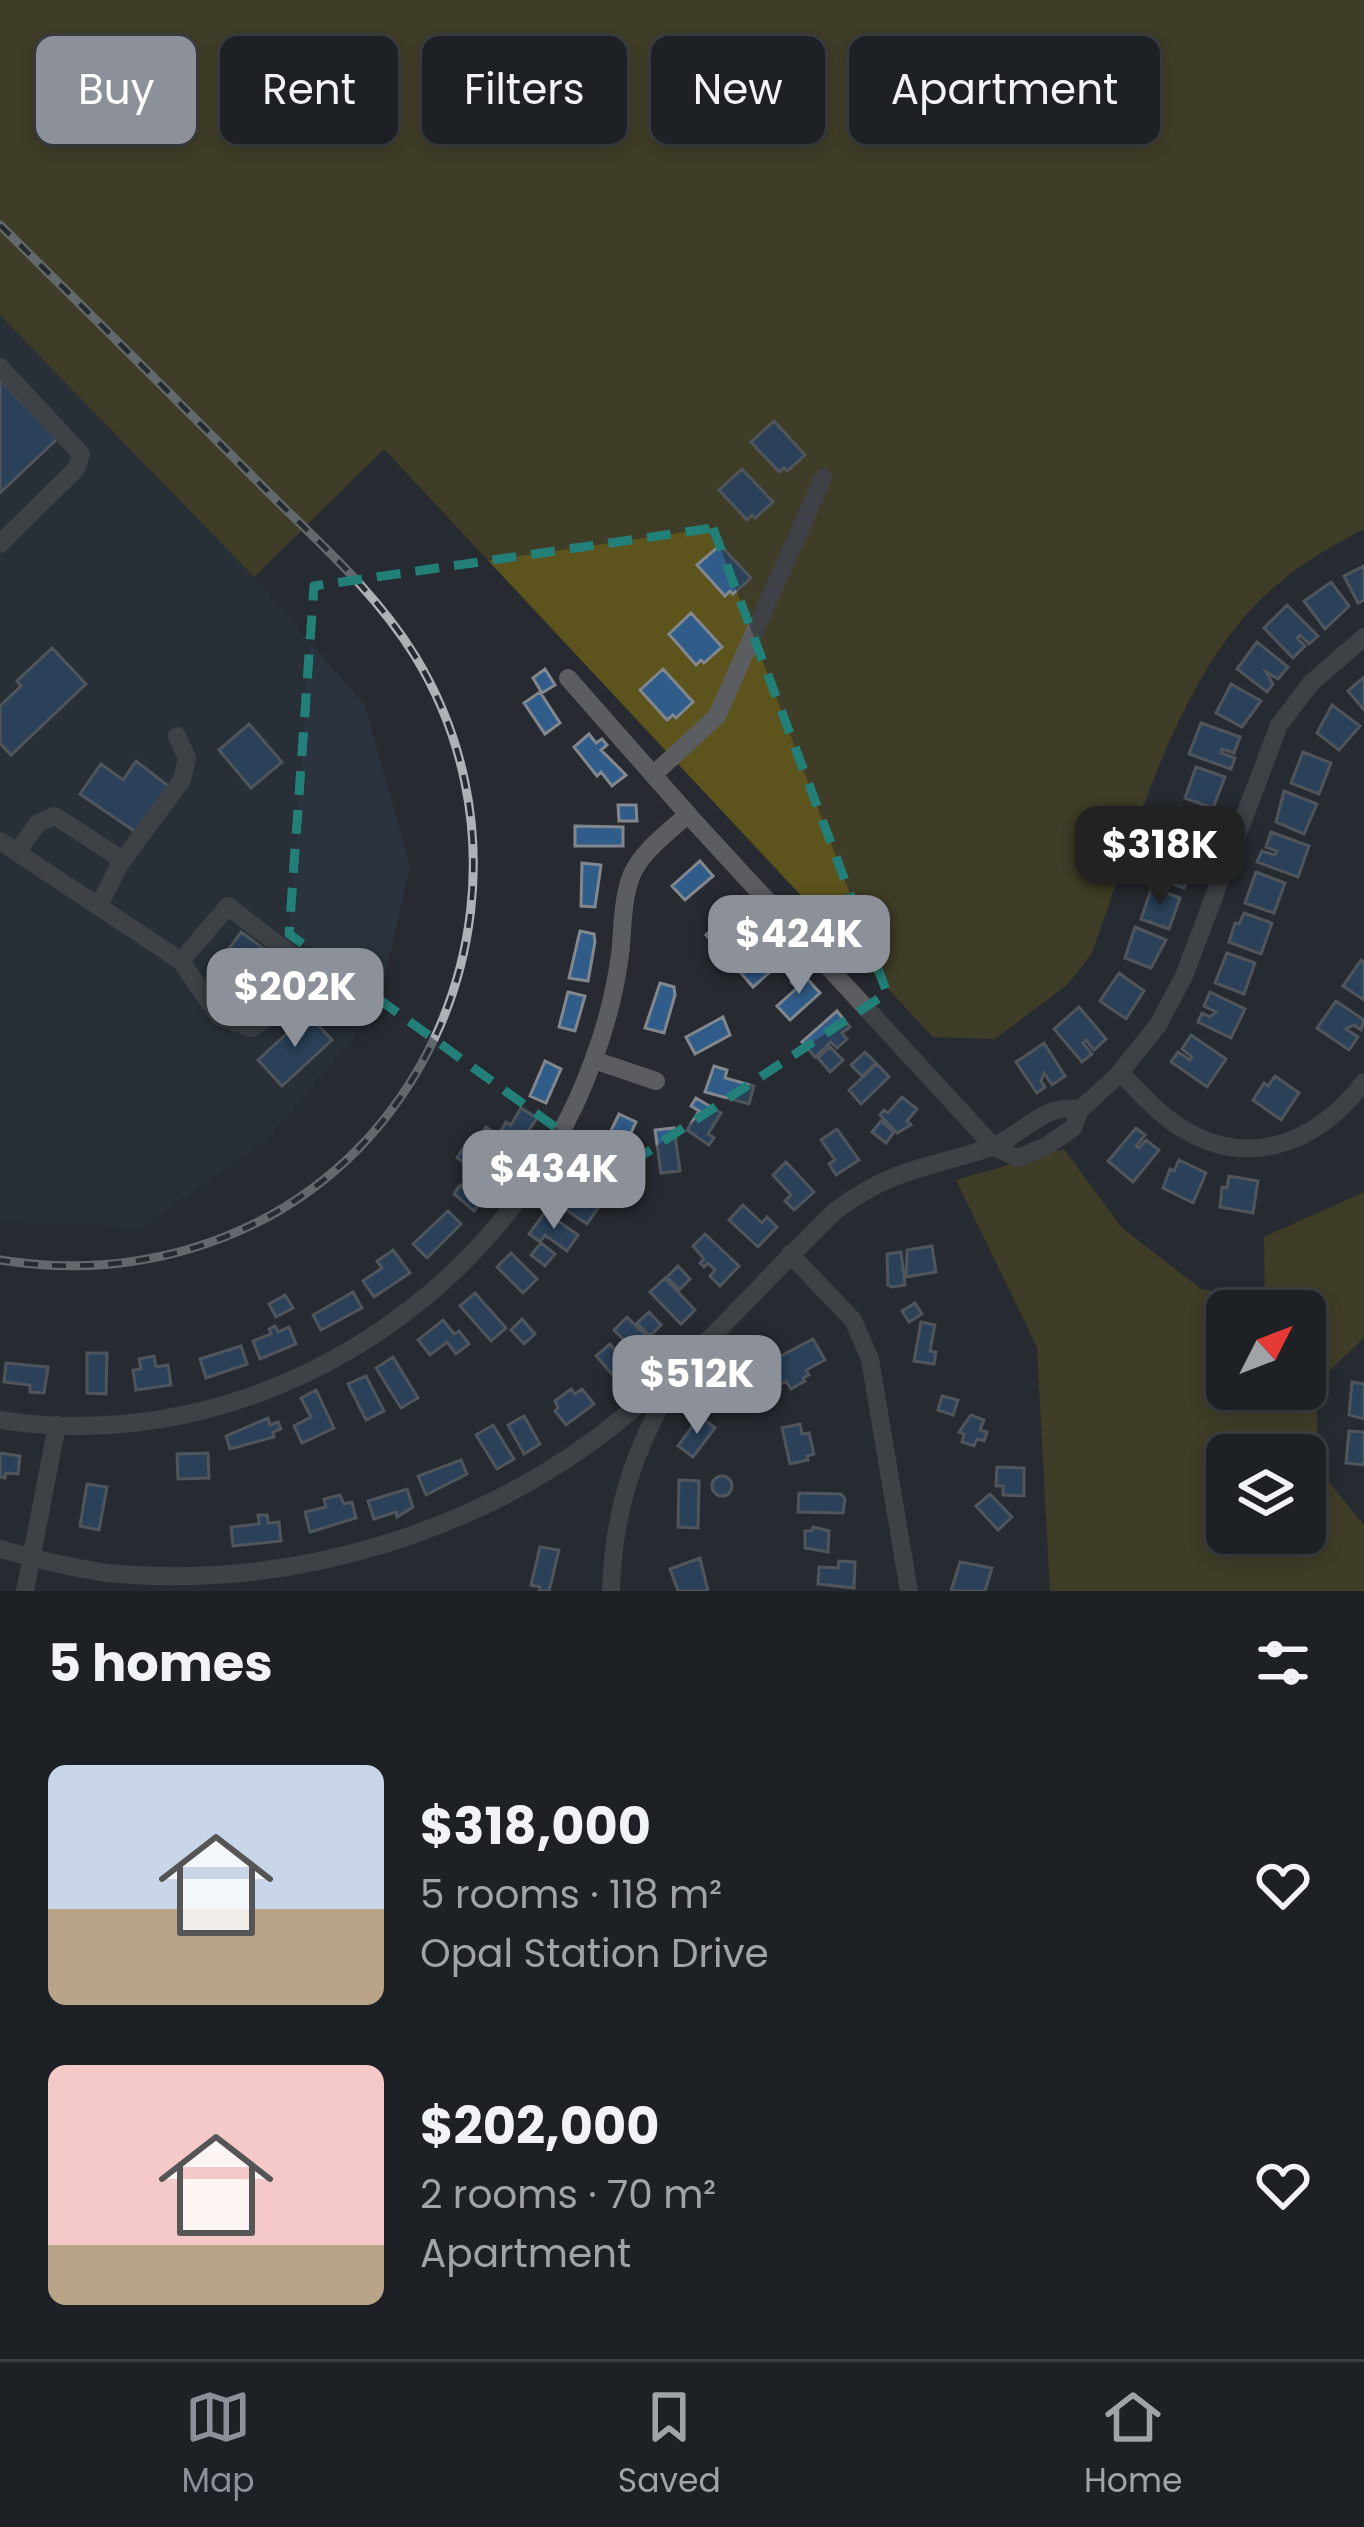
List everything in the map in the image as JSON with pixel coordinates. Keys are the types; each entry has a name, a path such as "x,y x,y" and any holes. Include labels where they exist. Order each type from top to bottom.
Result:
{"street":[{"path":"0,367 81,454 76,469 0,544"},
{"path":"653,775 717,716 823,478"},
{"path":"0,1550 106,1573 210,1576 297,1567 364,1552 454,1521 504,1498 591,1443 658,1388 835,1210 886,1178 994,1147 1061,1108 1080,1110 1120,1073 1158,1025 1184,976 1279,725 1311,683 1364,637"},
{"path":"568,678 994,1147"},
{"path":"100,905 120,864 182,780 187,758 178,736"},
{"path":"0,1420 57,1425 147,1420 238,1400 320,1367 399,1319 454,1274 503,1221 556,1144 594,1060 618,970 633,874 652,847 688,814"},
{"path":"120,864 115,855 55,816 38,823 9,847 181,961 219,1017 252,1028 265,1020 302,963 228,906 181,961"},
{"path":"594,1060 656,1081"},
{"path":"1120,1073 1179,1127 1200,1138 1242,1148 1268,1147 1311,1133 1328,1122 1364,1082"},
{"path":"790,1254 853,1320 870,1360 909,1591"},
{"path":"611,1591 622,1496 640,1444 667,1394 658,1388"},
{"path":"26,1591 57,1425"}],"highlighted area":[{"path":"713,528 887,993 617,1172 289,934 314,586"}],"shaded area":[{"path":"0,0 1364,0 1364,529 1279,583 1243,618 1213,659 1164,755 1091,955 1067,985 995,1039 933,1037 384,449 254,577 0,315"},
{"path":"0,315 254,577 365,706 410,866 378,1008 270,1137 141,1228 0,1221"},
{"path":"1064,1149 1122,1228 1206,1290 1206,1410 1317,1410 1317,1434 1206,1434 1206,1554 1326,1554 1326,1479 1364,1525 1364,1591 1050,1591 1037,1347 956,1180"},
{"path":"1364,1192 1364,1338 1326,1374 1326,1290 1265,1290 1264,1237"}],"building":[{"path":"0,379 57,439 0,493"},
{"path":"774,421 805,455 787,471 779,472 751,442"},
{"path":"742,469 773,502 747,520 719,490"},
{"path":"720,545 751,578 725,596 697,565"},
{"path":"1364,566 1364,600 1358,603 1344,576"},
{"path":"1331,582 1349,606 1325,629 1304,601"},
{"path":"1287,605 1318,636 1309,644 1300,635 1297,638 1305,646 1293,658 1264,628"},
{"path":"691,613 722,647 696,665 669,634"},
{"path":"1257,642 1288,667 1278,679 1266,672 1273,684 1267,692 1237,669"},
{"path":"52,648 86,684 11,755 0,743 0,706 21,686 17,681"},
{"path":"545,669 555,685 542,693 533,678"},
{"path":"663,669 693,702 667,720 640,690"},
{"path":"1364,677 1364,710 1348,691"},
{"path":"1231,684 1261,701 1242,727 1216,713"},
{"path":"540,692 560,723 545,734 524,703"},
{"path":"1332,705 1360,726 1339,750 1317,733"},
{"path":"1201,723 1240,737 1234,753 1222,749 1221,753 1235,758 1231,769 1189,754"},
{"path":"249,724 282,762 251,788 219,750"},
{"path":"589,734 596,743 602,739 607,745 601,750 626,775 612,786 601,772 597,776 574,747"},
{"path":"1303,752 1331,763 1319,794 1291,783"},
{"path":"136,761 171,788 140,835 80,794 101,764 123,780"},
{"path":"1196,767 1225,777 1213,808 1185,798"},
{"path":"1284,791 1317,804 1304,834 1276,822"},
{"path":"618,805 636,805 637,821 619,821"},
{"path":"1180,807 1207,817 1200,850 1168,837"},
{"path":"575,826 623,827 623,846 575,846"},
{"path":"1271,832 1309,846 1298,877 1257,862 1262,851 1275,855 1277,851 1266,847"},
{"path":"1155,844 1197,858 1193,870 1179,865 1178,869 1189,873 1184,888 1145,874"},
{"path":"700,861 713,876 685,900 672,886"},
{"path":"582,863 601,865 595,907 581,906"},
{"path":"1256,872 1285,883 1274,913 1245,903"},
{"path":"1152,887 1180,898 1169,929 1141,919"},
{"path":"734,897 753,918 718,949 706,935 730,913 724,907"},
{"path":"1244,913 1272,923 1261,954 1229,942"},
{"path":"1135,927 1166,940 1151,968 1125,958"},
{"path":"580,931 594,934 588,981 569,978"},
{"path":"241,932 282,962 251,1005 210,975"},
{"path":"769,935 788,956 753,987 740,972 764,951 758,944"},
{"path":"1227,953 1255,963 1244,994 1215,983"},
{"path":"1364,962 1364,1000 1343,986"},
{"path":"801,972 820,993 790,1020 777,1006 797,988 791,982"},
{"path":"1119,973 1144,991 1126,1019 1100,1001"},
{"path":"660,983 674,987 675,995 664,1033 645,1028"},
{"path":"568,992 585,996 575,1031 559,1027"},
{"path":"1210,992 1245,1009 1231,1038 1198,1022 1202,1013 1210,1017 1216,1012 1204,1006"},
{"path":"1336,1001 1364,1020 1361,1030 1354,1025 1346,1029 1358,1037 1349,1050 1317,1028"},
{"path":"1079,1007 1106,1039 1094,1050 1086,1040 1083,1043 1092,1054 1082,1062 1054,1029"},
{"path":"837,1011 850,1027 842,1033 847,1039 837,1048 831,1042 815,1057 802,1042"},
{"path":"308,1014 332,1040 282,1086 258,1060"},
{"path":"723,1017 730,1035 695,1054 686,1037"},
{"path":"1191,1035 1226,1059 1207,1087 1171,1062 1178,1052 1190,1060 1182,1049"},
{"path":"1044,1043 1065,1076 1052,1085 1044,1073 1045,1087 1037,1093 1016,1062"},
{"path":"830,1047 843,1060 830,1072 818,1058"},
{"path":"865,1052 876,1063 862,1076 851,1065"},
{"path":"545,1061 561,1069 546,1103 530,1096"},
{"path":"877,1064 889,1077 861,1104 849,1090"},
{"path":"714,1066 727,1070 725,1078 754,1086 749,1104 705,1092"},
{"path":"1275,1076 1299,1093 1281,1120 1253,1100"},
{"path":"902,1097 917,1109 907,1121 911,1125 897,1133 880,1115"},
{"path":"696,1098 721,1113 708,1134 714,1138 709,1145 687,1130 699,1111 691,1106"},
{"path":"521,1108 537,1118 510,1158 499,1151 503,1136 499,1134"},
{"path":"619,1114 636,1122 619,1159 589,1144 593,1137 605,1143"},
{"path":"881,1121 894,1132 886,1143 872,1132"},
{"path":"486,1127 500,1137 491,1150 477,1140"},
{"path":"674,1128 680,1171 661,1173 655,1130"},
{"path":"1136,1128 1145,1135 1136,1146 1146,1140 1159,1150 1133,1182 1108,1161"},
{"path":"837,1129 859,1160 836,1175 829,1164 835,1160 821,1140"},
{"path":"467,1142 482,1151 472,1167 457,1158"},
{"path":"597,1151 619,1161 611,1178 589,1168"},
{"path":"1179,1160 1206,1173 1193,1203 1163,1188"},
{"path":"786,1162 814,1192 794,1210 785,1201 791,1195 773,1175"},
{"path":"486,1166 502,1179 474,1211 454,1194 460,1185 466,1190"},
{"path":"570,1176 579,1182 572,1191 598,1208 587,1224 553,1201"},
{"path":"1229,1176 1258,1181 1253,1213 1220,1207 1222,1187 1227,1188"},
{"path":"743,1205 762,1223 767,1217 777,1227 758,1247 729,1220"},
{"path":"448,1211 461,1224 427,1258 413,1244"},
{"path":"545,1212 578,1235 567,1251 545,1235 540,1242 529,1234"},
{"path":"705,1234 739,1266 720,1286 710,1276 715,1270 700,1263 704,1259 693,1246"},
{"path":"541,1243 555,1254 545,1266 531,1255"},
{"path":"932,1246 936,1272 906,1277 907,1250"},
{"path":"393,1250 410,1273 374,1297 363,1281 382,1268 377,1261"},
{"path":"901,1252 905,1285 892,1287 888,1285 887,1254"},
{"path":"511,1253 537,1279 523,1293 497,1267"},
{"path":"678,1266 690,1279 679,1290 667,1277"},
{"path":"665,1278 695,1310 681,1324 650,1292"},
{"path":"353,1292 362,1308 321,1330 313,1315"},
{"path":"475,1293 506,1328 491,1341 460,1306"},
{"path":"285,1295 293,1308 276,1317 269,1304"},
{"path":"915,1303 922,1314 909,1322 902,1311"},
{"path":"649,1312 661,1325 650,1336 637,1323"},
{"path":"627,1317 658,1348 644,1361 614,1330"},
{"path":"522,1319 535,1334 524,1344 511,1330"},
{"path":"443,1320 469,1344 456,1354 447,1342 430,1355 418,1340"},
{"path":"921,1322 935,1325 930,1351 936,1352 934,1364 914,1361"},
{"path":"275,1326 278,1332 289,1327 296,1344 260,1359 253,1341 271,1334 269,1329"},
{"path":"813,1339 825,1360 806,1370 805,1381 791,1389 786,1381 776,1387 764,1365"},
{"path":"610,1344 633,1371 620,1383 596,1356"},
{"path":"241,1346 247,1364 206,1378 200,1359"},
{"path":"87,1353 107,1353 106,1394 87,1393"},
{"path":"154,1356 156,1367 168,1365 171,1385 136,1390 133,1370 141,1369 139,1359"},
{"path":"393,1357 418,1398 401,1408 376,1368"},
{"path":"6,1363 48,1367 44,1393 30,1392 30,1385 4,1382"},
{"path":"366,1376 384,1411 366,1420 348,1384"},
{"path":"1352,1382 1364,1384 1364,1419 1349,1415"},
{"path":"571,1389 575,1394 582,1389 594,1404 566,1425 555,1411 555,1401"},
{"path":"316,1390 334,1428 302,1443 294,1426 311,1417 301,1398"},
{"path":"942,1396 958,1400 953,1415 938,1410"},
{"path":"971,1415 984,1420 980,1430 987,1432 984,1441 977,1439 974,1446 962,1442 964,1434 959,1432"},
{"path":"524,1416 540,1444 524,1454 508,1425"},
{"path":"700,1416 715,1428 693,1457 678,1446"},
{"path":"268,1418 270,1425 278,1422 281,1429 273,1432 274,1437 230,1449 226,1436"},
{"path":"800,1424 802,1434 809,1433 814,1454 790,1464 782,1428"},
{"path":"493,1425 514,1459 497,1469 476,1435"},
{"path":"1349,1431 1364,1432 1364,1465 1346,1463"},
{"path":"0,1453 20,1456 18,1474 0,1477"},
{"path":"208,1453 209,1478 178,1479 177,1454"},
{"path":"461,1460 467,1474 426,1495 418,1476"},
{"path":"997,1467 1024,1468 1024,1496 1003,1495 1003,1486 996,1486"},
{"path":"722,1476 732,1486 722,1496 712,1486"},
{"path":"679,1480 699,1481 698,1528 678,1527"},
{"path":"87,1484 107,1487 99,1530 80,1526"},
{"path":"407,1489 413,1507 397,1517 396,1512 374,1519 368,1501"},
{"path":"799,1493 841,1494 843,1513 798,1512"},
{"path":"990,1494 1012,1517 998,1530 976,1506"},
{"path":"340,1495 344,1504 352,1502 356,1518 310,1532 305,1512 326,1507 324,1499"},
{"path":"258,1515 267,1515 268,1523 279,1522 281,1541 233,1546 231,1527 259,1524"},
{"path":"813,1527 829,1531 828,1552 805,1548 805,1531"},
{"path":"540,1547 559,1550 549,1591 531,1585"},
{"path":"700,1558 708,1591 678,1591 670,1569"},
{"path":"839,1561 855,1562 854,1588 818,1584 819,1567 838,1568"},
{"path":"960,1562 992,1568 985,1591 951,1591"}],"railway":[{"path":"0,225 344,567 399,632 445,717 465,781 473,846 470,912 458,976 434,1038 401,1096 358,1149 321,1182 281,1209 193,1248 98,1265 0,1260"}]}
